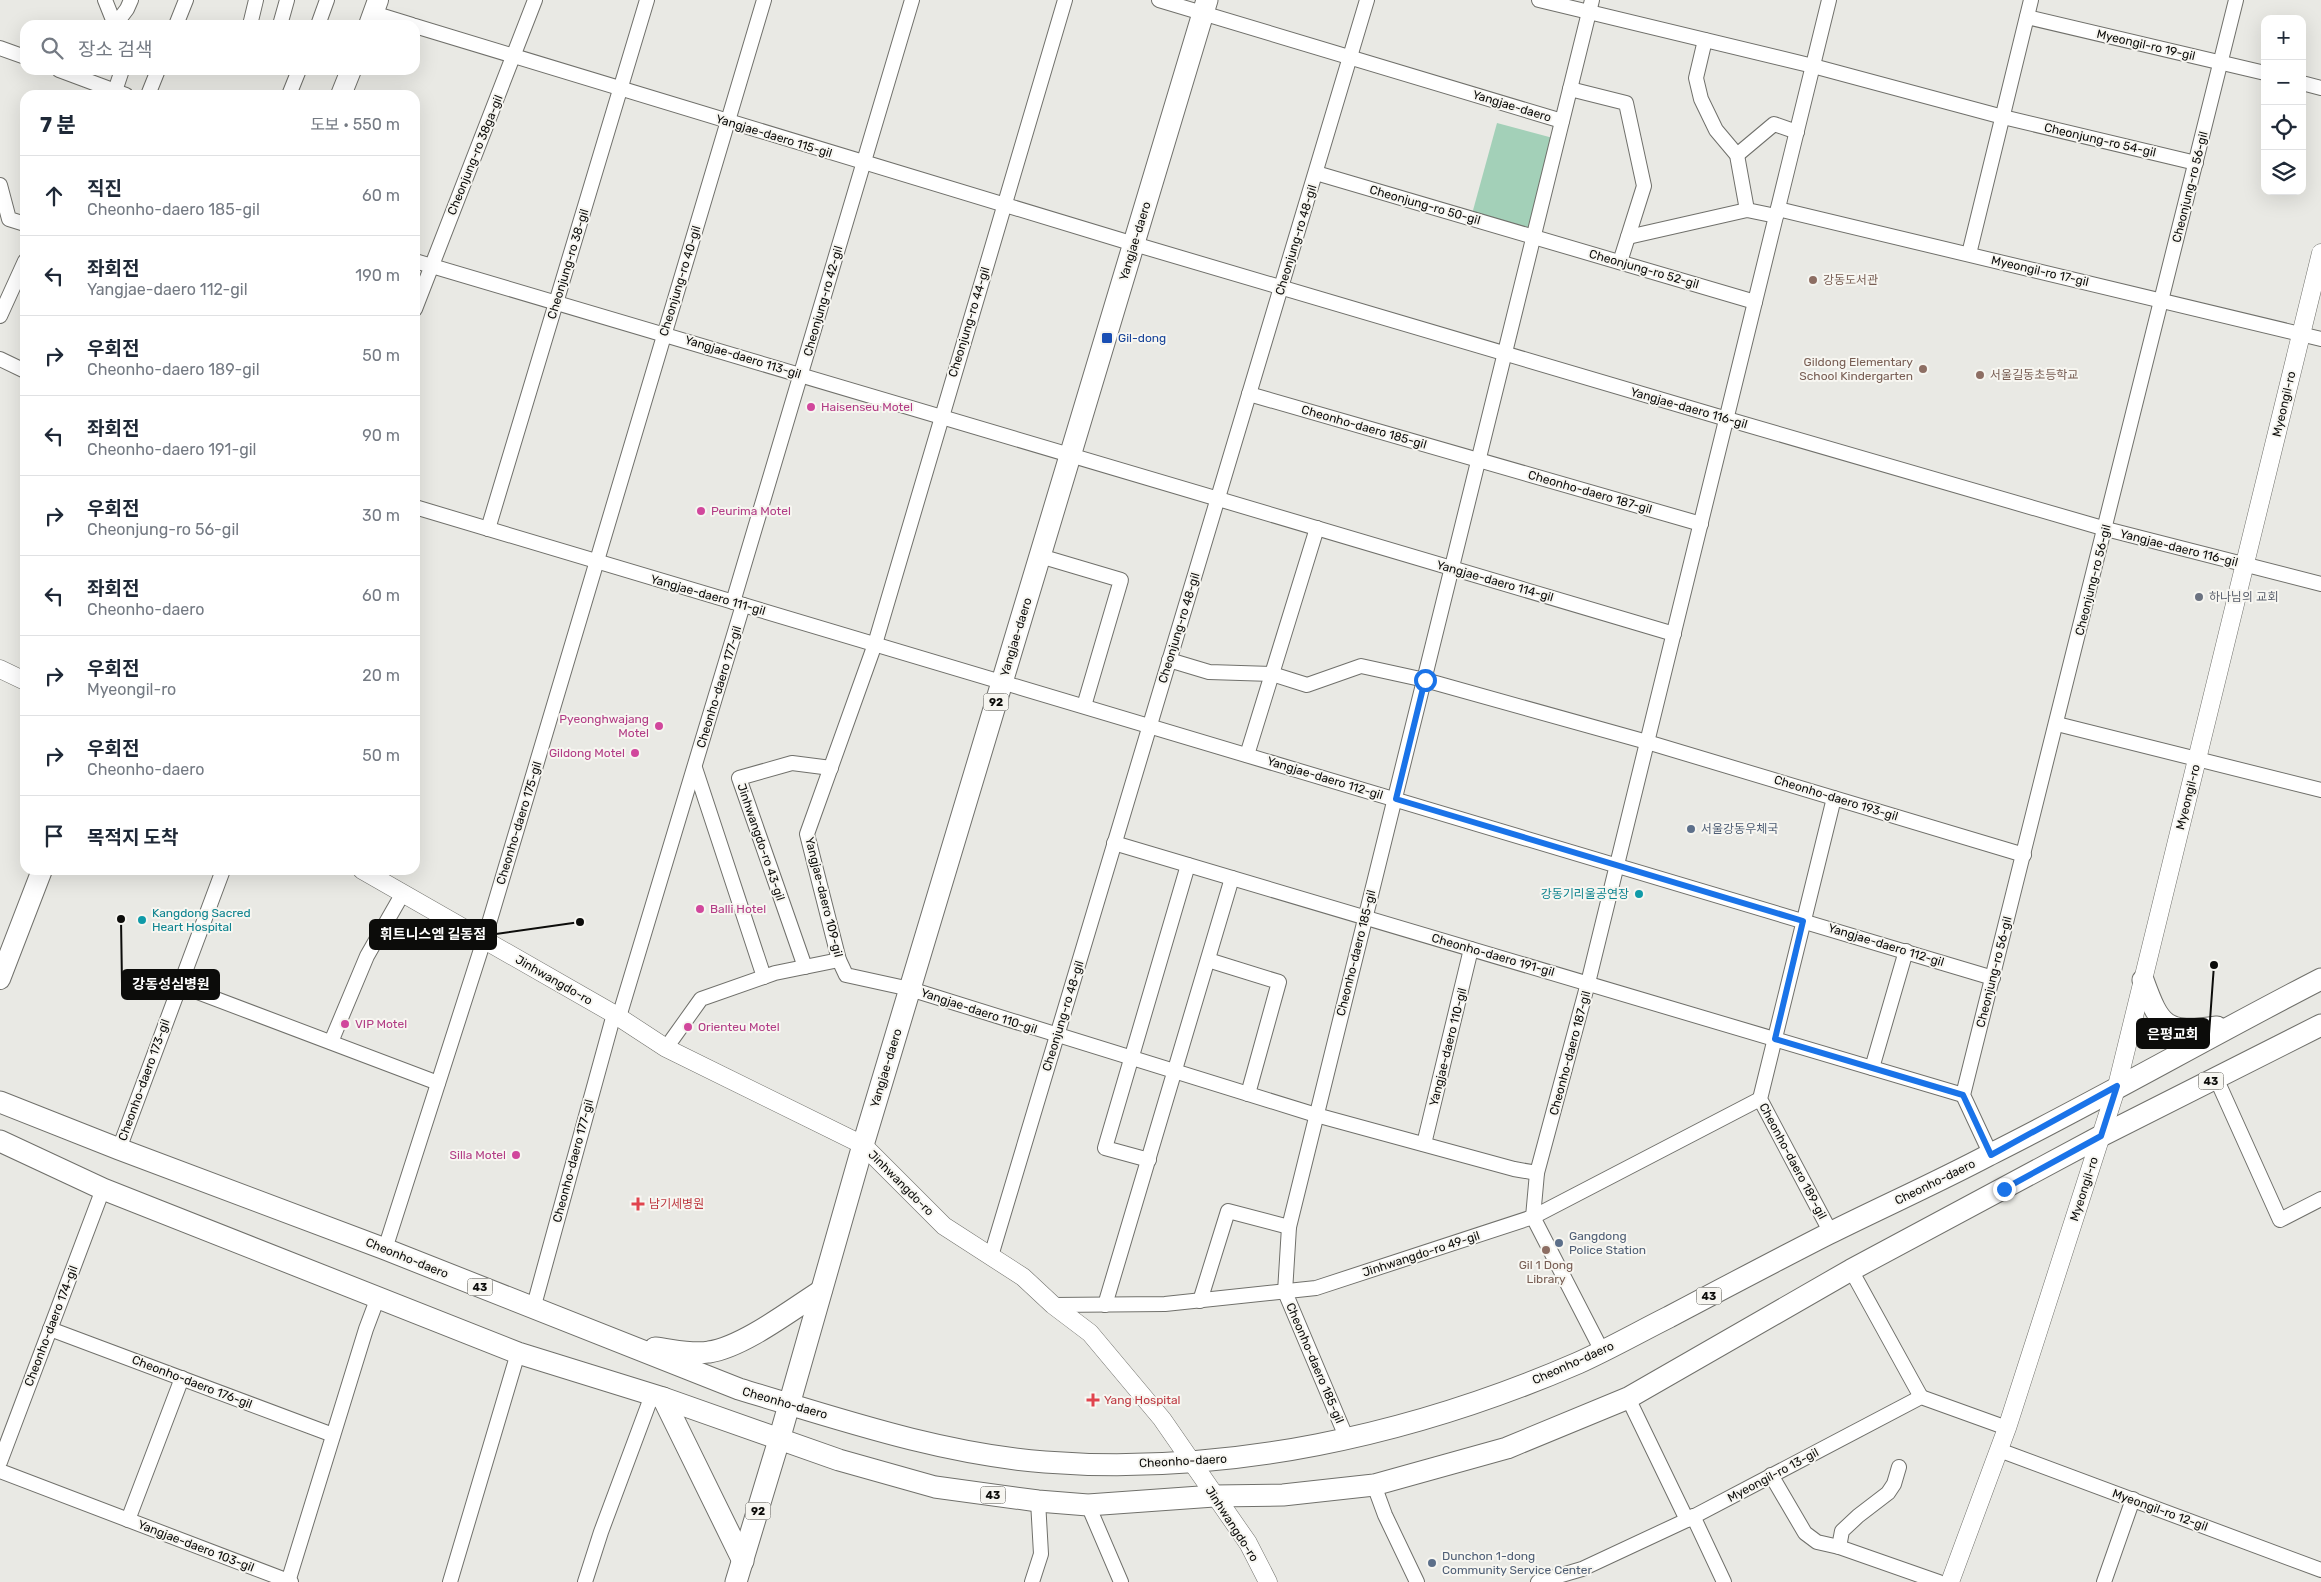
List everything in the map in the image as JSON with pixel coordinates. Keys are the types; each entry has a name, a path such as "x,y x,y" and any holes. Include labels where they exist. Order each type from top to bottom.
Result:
{"main road":[{"name":"Yangjae-daero","path":"736,1582 779,1440 862,1145 1205,6"},
{"path":"344,90 349,75"},
{"path":"0,979 40,875"},
{"name":"Cheonho-daero","path":"0,1102 385,1249 739,1390 950,1449 1044,1462 1116,1464 1191,1462 1242,1458 1347,1439 1420,1419 1506,1391 1602,1351 1831,1233 1991,1155 2117,1086 2321,979"},
{"path":"2143,980 2158,1017 2167,1024 2191,1031 2230,1026"},
{"name":"43","path":"0,1141 103,1189 518,1353 657,1397 839,1460 935,1487 1038,1501 1088,1505 1214,1496 1283,1495 1374,1485 1508,1448 1628,1398 1851,1270 2101,1136 2321,1025"},
{"path":"617,1342 684,1352 709,1352 734,1344 821,1291"},
{"path":"657,1397 743,1561"}],"street":[{"path":"105,0 113,20"},
{"path":"119,20 131,0"},
{"path":"178,20 186,0"},
{"path":"251,20 256,0"},
{"path":"281,20 287,0"},
{"path":"320,20 327,0"},
{"name":"Cheonjung-ro 38ga-gil","path":"420,296 535,0"},
{"name":"Cheonjung-ro 38-gil","path":"488,529 647,0"},
{"name":"Cheonjung-ro 40-gil","path":"597,562 764,0"},
{"name":"Cheonjung-ro 42-gil","path":"738,604 801,375 912,0"},
{"name":"Cheonjung-ro 44-gil","path":"875,644 1066,0"},
{"path":"1159,0 1205,6"},
{"name":"Cheonjung-ro 48-gil","path":"991,1256 1367,0"},
{"path":"1539,0 1591,6 1705,40 1812,66 2003,117"},
{"path":"1727,419 1829,0"},
{"path":"1969,254 2031,0"},
{"name":"Cheonjung-ro 56-gil","path":"1963,1095 2106,529 2236,0"},
{"name":"Yangjae-daero","path":"1205,6 1350,57 1562,122"},
{"path":"1505,353 1591,6"},
{"name":"Yangjae-daero 115-gil","path":"373,13 397,20"},
{"name":"Myeongil-ro 19-gil","path":"2027,17 2261,72"},
{"name":"Yangjae-daero 115-gil","path":"420,27 1134,244"},
{"path":"1705,40 1696,78 1700,99 1716,130 1737,155 1747,210"},
{"path":"0,48 20,55"},
{"path":"70,75 99,88 100,75"},
{"path":"120,90 122,75"},
{"path":"150,90 156,75"},
{"path":"291,90 298,75"},
{"path":"2306,84 2321,88"},
{"path":"1570,89 1626,102 1644,186 1620,262"},
{"name":"Cheonjung-ro 54-gil","path":"2003,117 2196,163"},
{"path":"1737,155 1774,124 1797,132"},
{"name":"Cheonjung-ro 50-gil","path":"1316,173 1534,237"},
{"path":"0,185 4,218 20,223"},
{"path":"1628,237 1747,210 1777,212"},
{"name":"Myeongil-ro 17-gil","path":"1777,212 1969,254 2321,339"},
{"name":"Cheonjung-ro 52-gil","path":"1534,237 1755,302"},
{"name":"Yangjae-daero 116-gil","path":"1134,244 2106,529 2321,584"},
{"name":"Myeongil-ro","path":"1950,1582 2007,1428 2117,1086 2321,253"},
{"name":"Yangjae-daero 113-gil","path":"420,262 1070,455"},
{"path":"0,316 20,272"},
{"name":"Cheonho-daero 185-gil","path":"1347,1439 1285,1292 1289,1227 1364,917 1396,799 1505,353"},
{"path":"0,359 20,369"},
{"name":"Cheonho-daero 185-gil","path":"1249,394 1478,460"},
{"name":"Cheonho-daero 187-gil","path":"1533,1217 1537,1173 1588,984 1727,419"},
{"name":"Yangjae-daero 114-gil","path":"1070,455 1674,634"},
{"name":"Cheonho-daero 187-gil","path":"1478,460 1701,524"},
{"name":"Yangjae-daero 111-gil","path":"420,509 1002,682"},
{"path":"1247,755 1317,528"},
{"path":"1040,556 1121,580 1084,706"},
{"name":"Cheonho-daero 175-gil","path":"385,1249 484,940 597,562"},
{"name":"Cheonho-daero 177-gil","path":"533,1309 617,1016 694,768 738,604"},
{"name":"Yangjae-daero 109-gil","path":"875,644 807,834 839,960 846,975 910,989"},
{"path":"1169,660 1209,672 1272,674 1307,685 1361,666 1425,680 1648,742"},
{"path":"0,669 20,679"},
{"name":"Yangjae-daero 112-gil","path":"1002,682 1993,978"},
{"name":"Myeongil-ro","path":"2057,724 2321,790"},
{"name":"Cheonho-daero 193-gil","path":"1648,742 2024,855"},
{"name":"Jinhwangdo-ro 43-gil","path":"805,967 739,778 792,763 831,768"},
{"path":"694,768 764,977"},
{"name":"Cheonho-daero 189-gil","path":"1831,1233 1760,1099 1834,798"},
{"name":"Cheonho-daero 191-gil","path":"1114,843 1963,1095"},
{"path":"1149,1160 1105,1148 1133,1059 1188,865"},
{"name":"Cheonho-daero 173-gil","path":"119,1149 221,875"},
{"name":"Jinhwangdo-ro","path":"371,875 617,1016 666,1048 862,1145 944,1226 1022,1277 1053,1305 1090,1333 1162,1419 1248,1543 1268,1582"},
{"path":"1105,1305 1232,878"},
{"path":"331,1042 368,956 403,893"},
{"name":"Yangjae-daero 110-gil","path":"1424,1144 1471,949"},
{"path":"1872,1068 1906,952"},
{"path":"666,1048 701,999 764,977 839,960"},
{"path":"1208,960 1279,982 1248,1094"},
{"path":"180,985 438,1082"},
{"name":"Yangjae-daero 110-gil","path":"910,989 1316,1115 1514,1169 1537,1173"},
{"path":"2216,1078 2280,1220 2321,1199"},
{"path":"1963,1095 1991,1155"},
{"name":"Jinhwangdo-ro 49-gil","path":"1053,1305 1165,1304 1316,1288 1533,1217 1760,1099"},
{"name":"Cheonho-daero 174-gil","path":"0,1462 103,1189"},
{"path":"1200,1301 1228,1211 1289,1227"},
{"path":"1533,1217 1602,1351"},
{"path":"1851,1270 1921,1397 2007,1428"},
{"path":"289,1582 333,1435 378,1297"},
{"name":"Cheonho-daero 176-gil","path":"50,1329 333,1435"},
{"path":"450,1582 518,1353"},
{"name":"Yangjae-daero 103-gil","path":"128,1520 182,1378"},
{"path":"585,1582 601,1532 657,1397"},
{"name":"Myeongil-ro 13-gil","path":"1538,1582 1582,1569 1690,1518 1921,1397"},
{"path":"1628,1398 1724,1582"},
{"name":"Myeongil-ro 12-gil","path":"1999,1450 2321,1570"},
{"path":"1839,1547 1842,1531 1888,1493 1894,1484 1899,1467"},
{"name":"Yangjae-daero 103-gil","path":"0,1471 289,1582"},
{"path":"1771,1475 1804,1533 1817,1542 1839,1547 1939,1582"},
{"path":"1374,1485 1385,1515 1416,1582"},
{"path":"2104,1582 2133,1499"},
{"path":"1032,1582 1041,1554 1038,1501"},
{"path":"1088,1505 1121,1582"}],"green space":[{"path":"1497,123 1553,138 1531,230 1472,214"}],"place":[{"name":"강동도서관","path":"1813,280"},
{"name":"Gil-dong","path":"1107,338"},
{"name":"Gildong Elementary School Kindergarten","path":"1923,369"},
{"name":"서울길동초등학교","path":"1980,375"},
{"name":"Haisenseu Motel","path":"811,407"},
{"name":"Peurima Motel","path":"701,511"},
{"name":"하나님의 교회","path":"2199,597"},
{"name":"Pyeonghwajang Motel","path":"659,726"},
{"name":"Gildong Motel","path":"635,753"},
{"name":"서울강동우체국","path":"1691,829"},
{"name":"강동기리울공연장","path":"1639,894"},
{"name":"Balli Hotel","path":"700,909"},
{"name":"강동성심병원","path":"121,919"},
{"name":"Kangdong Sacred Heart Hospital","path":"142,920"},
{"name":"휘트니스엠 길동점","path":"580,922"},
{"name":"은평교회","path":"2214,965"},
{"name":"VIP Motel","path":"345,1024"},
{"name":"Orienteu Motel","path":"688,1027"},
{"name":"Silla Motel","path":"516,1155"},
{"name":"남기세병원","path":"638,1204"},
{"name":"Gangdong Police Station","path":"1559,1243"},
{"name":"Gil 1 Dong Library","path":"1546,1250"},
{"name":"Yang Hospital","path":"1093,1400"},
{"name":"Dunchon 1-dong Community Service Center","path":"1432,1563"}],"route":[{"path":"1425,680 1396,799 1803,921 1775,1039 1963,1095 1991,1155 2117,1086 2101,1136 2004,1189"}]}
